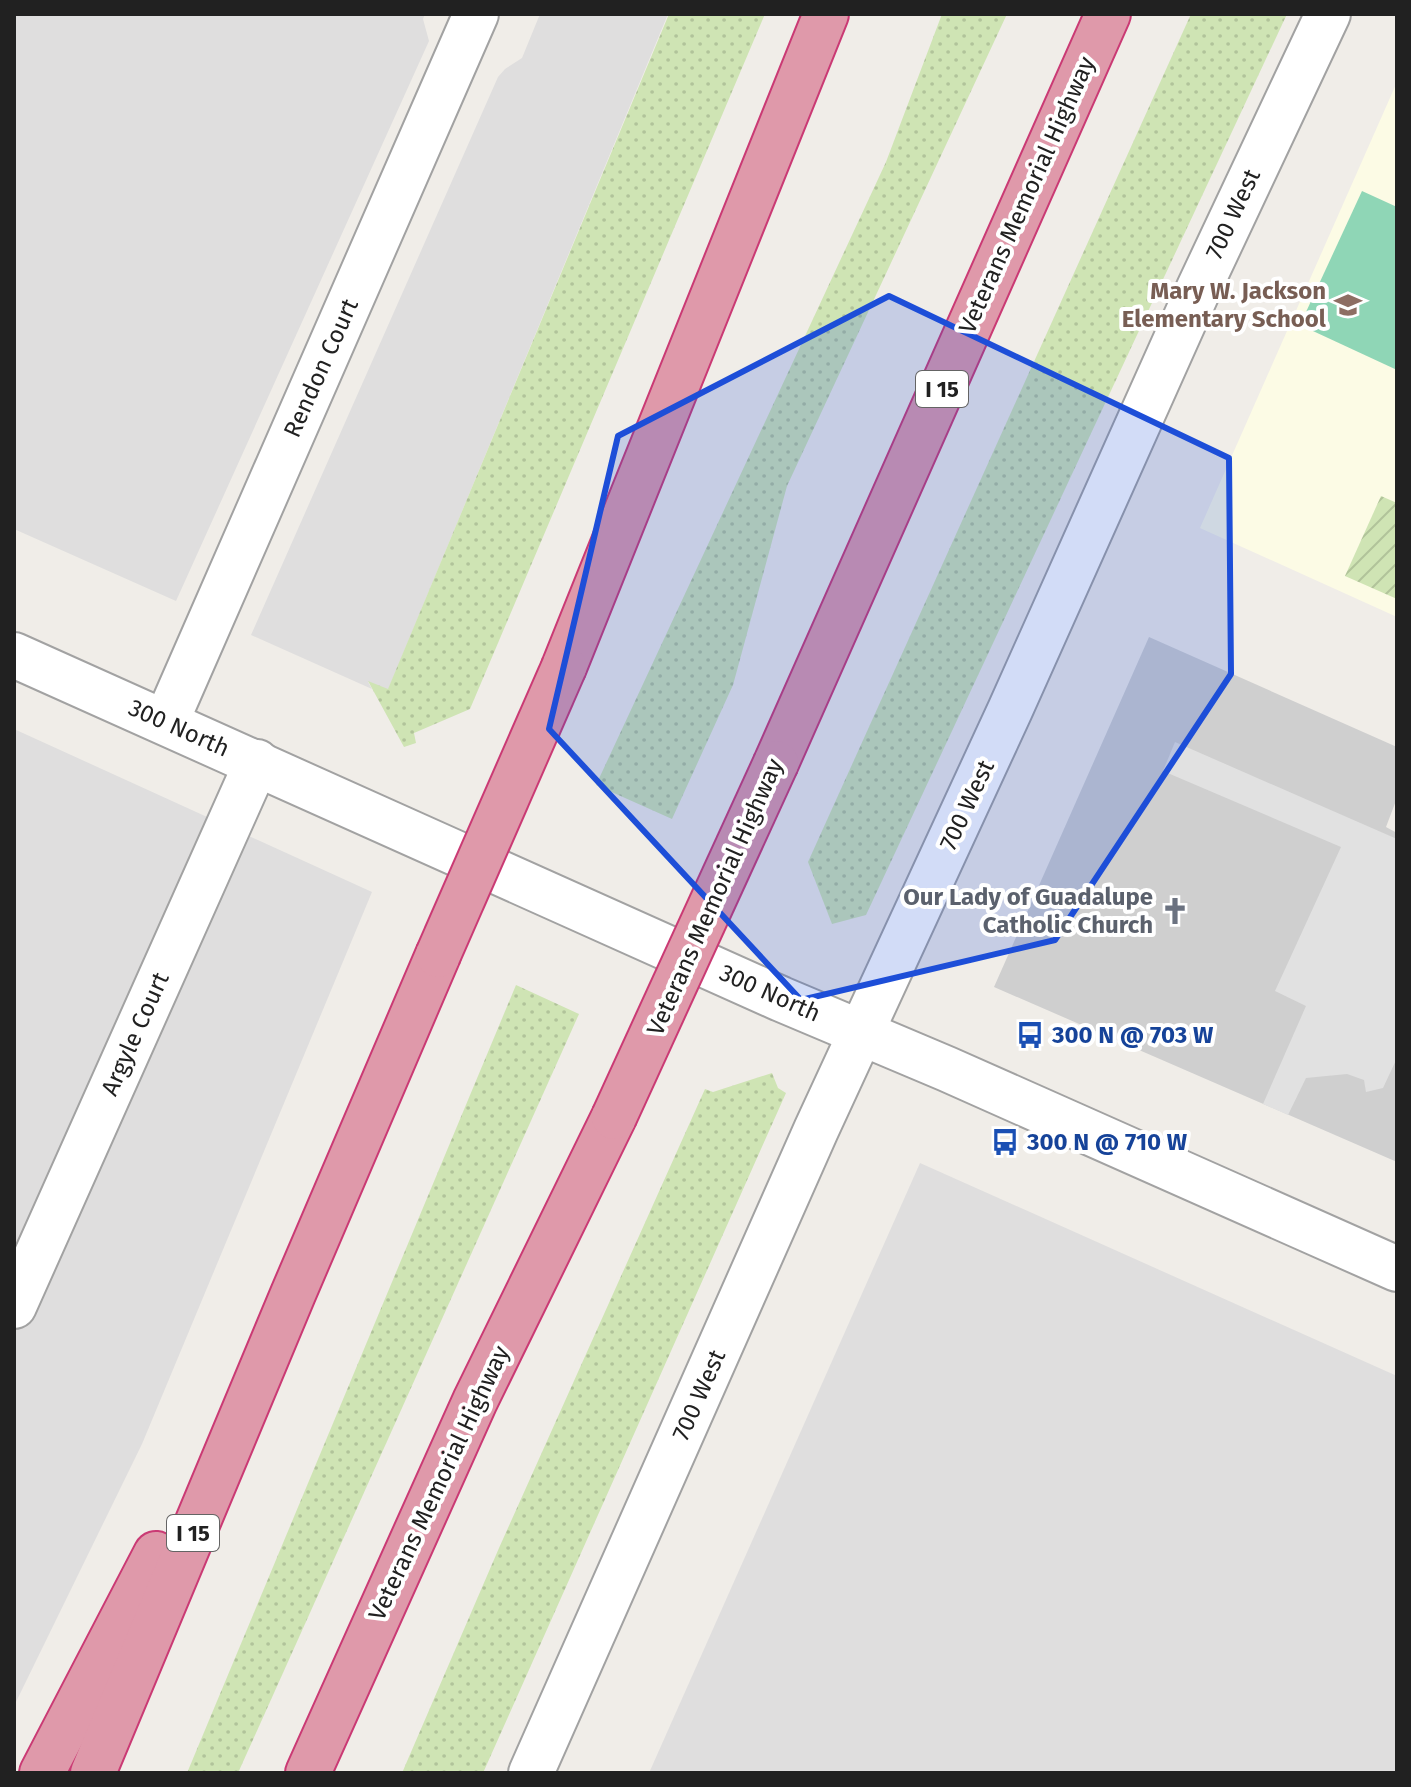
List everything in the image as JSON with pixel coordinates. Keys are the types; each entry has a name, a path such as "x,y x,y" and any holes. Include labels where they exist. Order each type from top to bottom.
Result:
{"highway":[{"name":"I 15","path":"93,1773 293,1294 564,667 826,14"},
{"name":"Veterans Memorial Highway","path":"308,1773 475,1401 614,1117 776,763 1108,14"},
{"path":"42,1773 293,1294"},
{"path":"333,1773 475,1401"}],"street":[{"name":"Rendon Court","path":"166,722 476,14"},
{"name":"700 West","path":"531,1773 816,1130 1017,695 1199,288 1328,14"},
{"name":"300 North","path":"14,655 781,999 863,1032 1397,1269"},
{"name":"Argyle Court","path":"14,1306 257,762"}],"highlighted area":[{"path":"889,296 1229,458 1231,674 1055,940 801,1000 549,729 618,436"}],"shaded area":[{"path":"14,14 425,14 423,19 429,41 176,601 14,529"},
{"path":"540,14 668,14 388,690 368,682 372,689 251,635 498,77 522,58"},
{"name":"Mary W. Jackson Elementary School","path":"1397,82 1397,617 1200,528"},
{"path":"1149,637 1397,747 1397,798 1386,827 1397,833 1397,1162 994,987"},
{"path":"14,729 372,892 142,1444 14,1706"},
{"path":"1175,742 1397,839 1397,1058 1383,1088 1366,1092 1364,1080 1347,1074 1306,1078 1288,1115 1263,1104 1306,1006 1275,991 1341,847 1163,771"},
{"path":"920,1163 1397,1376 1397,1773 649,1773"}],"green space":[{"path":"669,14 765,14 470,709 414,733 416,743 404,747 368,681 388,689"},
{"path":"942,14 1007,14 787,486 733,685 672,819 596,785 886,162"},
{"path":"1191,14 1287,14 866,915 832,924 808,862"},
{"path":"1362,191 1397,207 1397,370 1300,325"},
{"path":"1381,496 1397,503 1397,599 1345,576"},
{"path":"516,985 579,1014 238,1773 187,1773"},
{"path":"772,1073 778,1088 786,1093 483,1773 402,1773 499,1548 705,1089 713,1092"}],"place":[{"name":"Mary W. Jackson Elementary School","path":"1348,305"},
{"name":"Our Lady of Guadalupe Catholic Church","path":"1175,911"},
{"name":"300 N @ 703 W","path":"1030,1035"},
{"name":"300 N @ 710 W","path":"1005,1142"}]}
